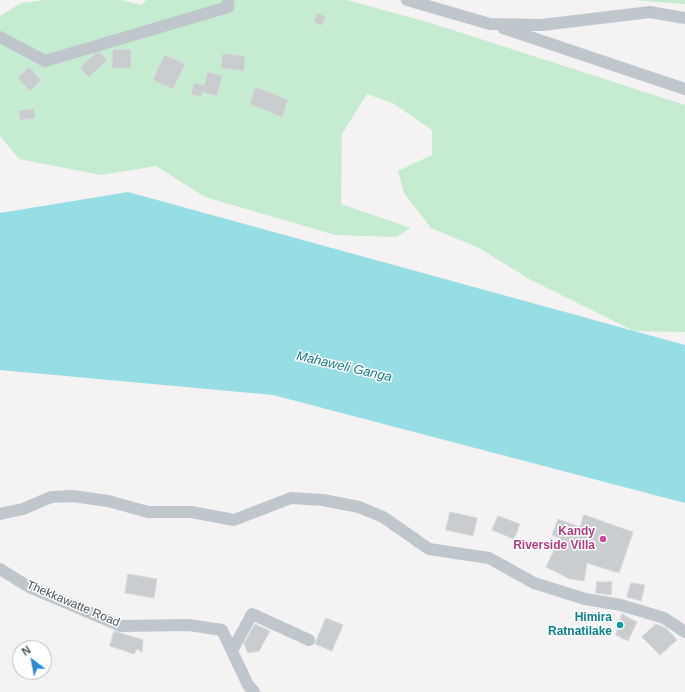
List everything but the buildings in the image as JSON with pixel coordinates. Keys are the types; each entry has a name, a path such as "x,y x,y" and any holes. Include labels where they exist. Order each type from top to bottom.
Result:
{"street":[{"path":"0,37 45,61 228,7 228,0"},
{"path":"407,0 490,24 685,89"},
{"path":"490,24 542,25 650,12 685,18"},
{"path":"0,514 23,509 50,497 73,496 108,501 148,512 192,512 234,520 291,498 323,500 359,507 383,517 430,549 489,558 534,583 585,600 621,605 664,618 685,632"},
{"name":"Thekkawatte Road","path":"0,570 29,587 121,626 188,625 222,630 248,685 254,692"},
{"path":"232,650 252,614 309,640"}],"green space":[{"path":"43,0 121,0 141,5 146,0 347,0 434,24 685,105 685,332 634,331 531,280 479,248 431,228 404,193 398,171 432,155 432,130 394,104 367,94 342,134 341,204 411,228 396,237 335,235 205,197 156,166 101,175 19,159 0,136 0,16 21,3"},
{"path":"633,0 685,0 685,4"}],"water":[{"name":"Mahaweli Ganga","path":"128,192 685,345 685,503 273,395 0,370 0,213"}],"place":[{"name":"Kandy Riverside Villa","path":"603,539"},
{"name":"Himira Ratnatilake","path":"620,625"}]}
